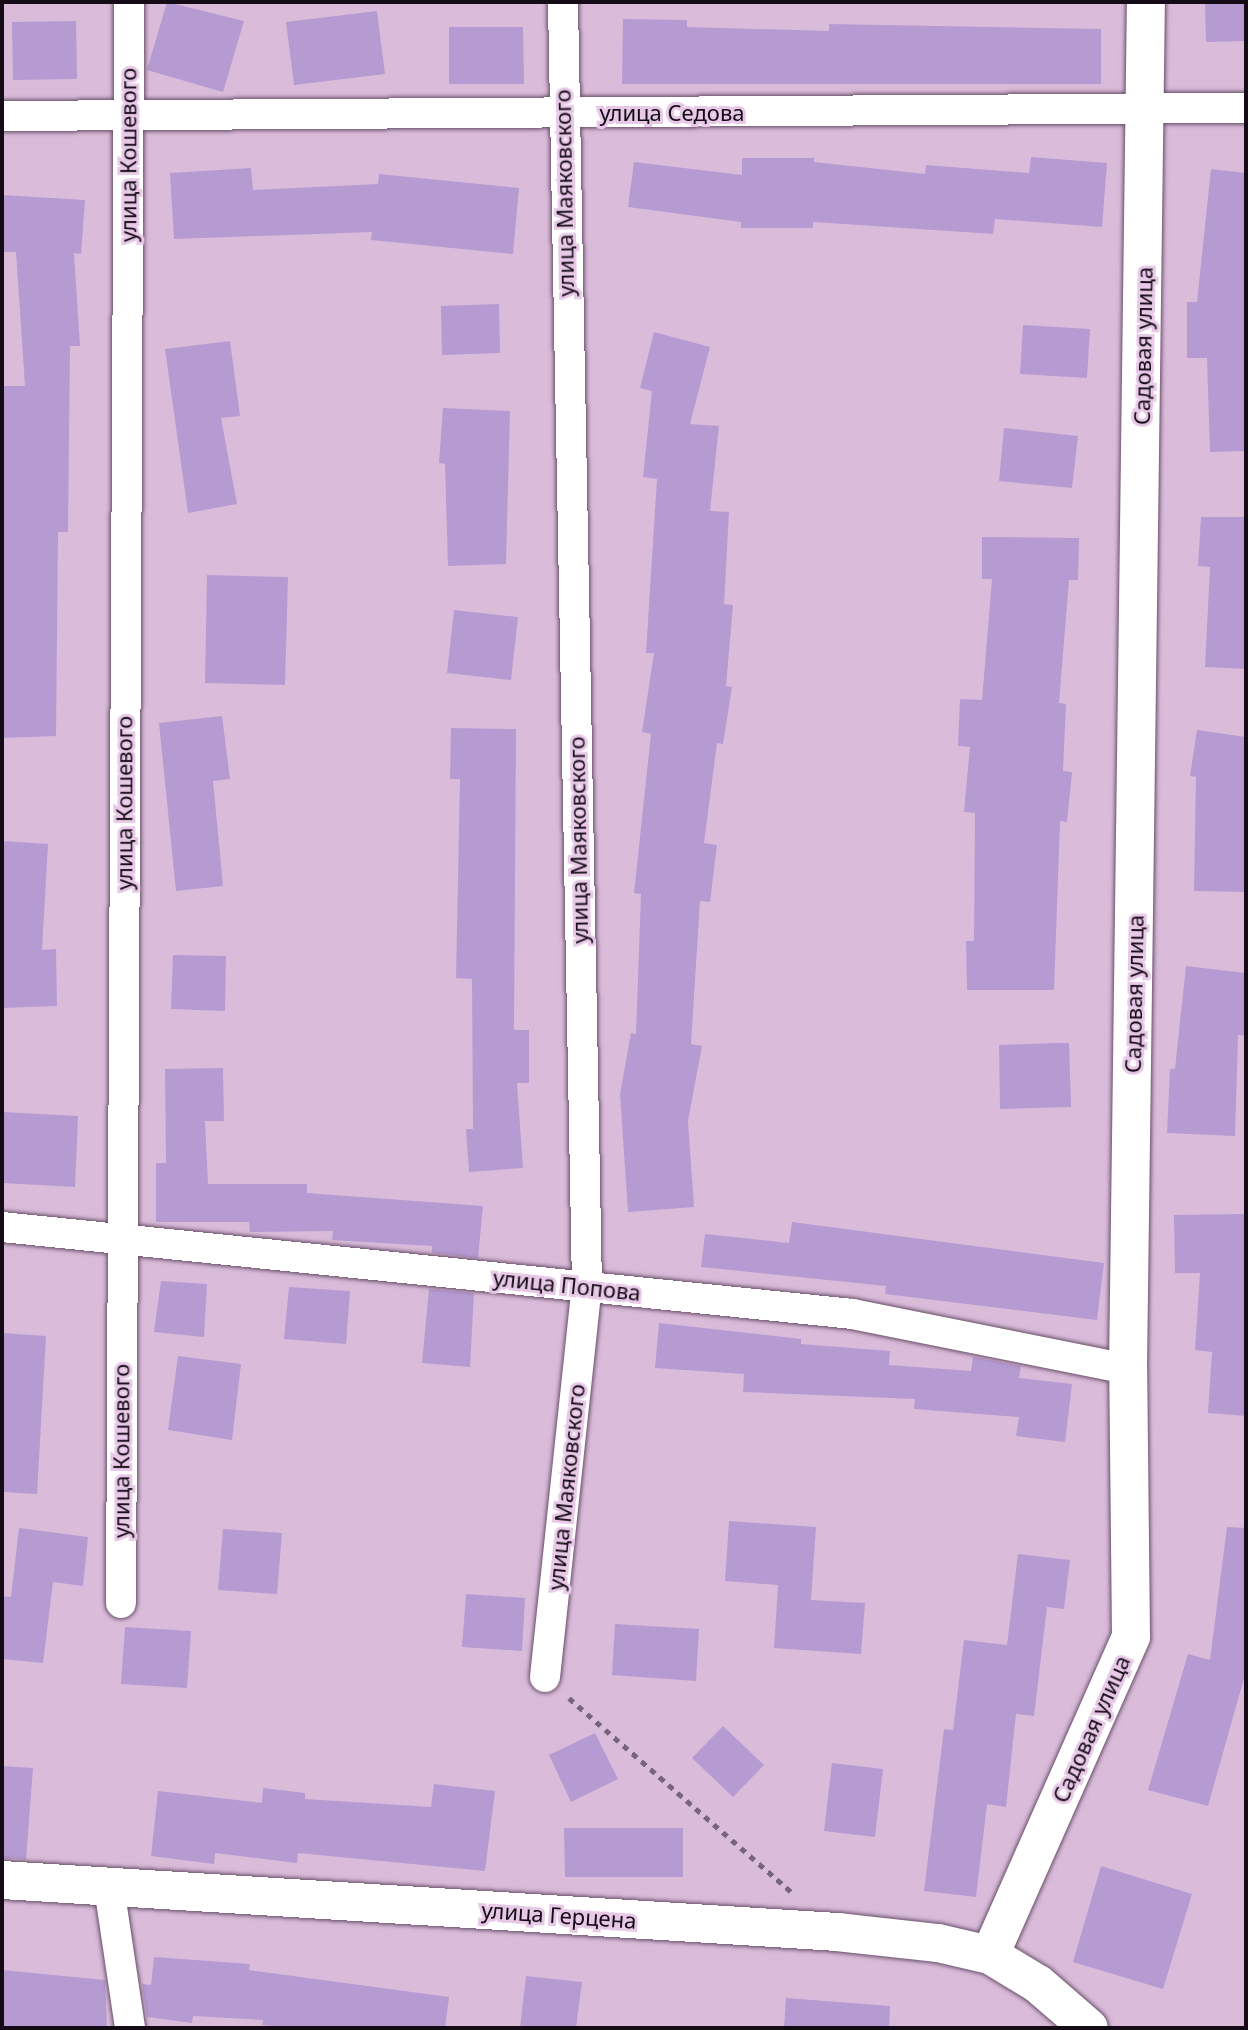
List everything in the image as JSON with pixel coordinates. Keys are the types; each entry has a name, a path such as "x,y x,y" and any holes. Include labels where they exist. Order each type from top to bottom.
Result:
{"street":[{"name":"улица Кошевого","path":"121,1603 129,2"},
{"name":"улица Маяковского","path":"545,1677 587,1287 562,113 563,2"},
{"name":"Садовая улица","path":"990,1955 1131,1637 1128,1369 1146,2"},
{"name":"улица Седова","path":"2,116 1246,108"},
{"name":"улица Попова","path":"2,1227 852,1314 1128,1369"},
{"name":"улица Герцена","path":"2,1880 837,1932 938,1943 990,1955 1038,1984 1089,2028"},
{"path":"109,1887 130,2028"}],"path":[{"path":"545,1677 837,1932"}],"building":[{"path":"167,2 244,21 223,92 147,70"},
{"path":"1205,2 1246,2 1246,41 1206,42"},
{"path":"377,11 385,74 294,85 286,22"},
{"path":"623,19 687,20 687,27 829,31 829,24 1101,29 1101,84 622,84"},
{"path":"76,21 77,79 13,80 12,22"},
{"path":"449,27 523,27 524,84 449,84"},
{"path":"1031,157 1107,163 1102,227 995,219 993,234 813,222 813,228 741,228 741,222 628,207 634,162 742,175 742,158 814,158 814,162 925,174 926,165 1029,173"},
{"path":"251,168 253,190 378,184 379,174 519,188 513,254 371,240 372,232 174,239 170,173"},
{"path":"1211,169 1246,173 1246,451 1210,452 1207,358 1187,358 1187,302 1197,302"},
{"path":"2,195 85,200 81,254 74,253 80,346 70,346 68,532 58,532 56,736 2,738 2,386 25,386 16,252 2,252"},
{"path":"499,304 500,353 442,355 441,306"},
{"path":"1023,325 1090,329 1087,378 1020,374"},
{"path":"654,332 710,347 690,424 719,426 710,511 729,512 724,604 733,605 726,686 732,687 723,744 717,743 704,843 717,845 710,902 700,901 691,1044 702,1046 688,1121 694,1207 628,1212 620,1094 631,1033 636,1034 641,894 634,893 651,734 642,732 654,653 646,653 657,479 643,477 652,391 640,388"},
{"path":"230,341 240,416 221,418 237,504 188,513 165,349"},
{"path":"443,408 510,411 506,564 448,566 445,464 439,463"},
{"path":"1004,428 1078,436 1072,488 999,481"},
{"path":"1201,517 1246,517 1246,669 1205,667 1210,567 1198,566"},
{"path":"982,537 1079,538 1078,580 1069,580 1059,703 1066,704 1063,771 1072,772 1067,822 1060,821 1054,990 967,990 966,941 974,941 975,813 964,812 970,747 958,746 960,699 982,700 992,579 982,579"},
{"path":"207,575 288,577 285,685 205,683"},
{"path":"454,610 518,617 511,680 447,673"},
{"path":"222,716 230,779 213,781 223,886 176,891 159,723"},
{"path":"451,728 516,729 514,1030 529,1030 529,1083 517,1083 523,1168 469,1172 466,1129 473,1129 472,979 456,978 460,779 450,779"},
{"path":"1197,730 1246,737 1246,892 1194,891 1196,777 1190,776"},
{"path":"2,841 48,844 42,950 56,949 57,1006 2,1008"},
{"path":"173,955 226,956 225,1011 171,1009"},
{"path":"1186,966 1246,973 1246,1036 1238,1035 1235,1136 1167,1133 1170,1069 1175,1069"},
{"path":"1069,1043 1071,1107 1000,1109 999,1045"},
{"path":"223,1068 224,1121 205,1121 208,1184 307,1184 307,1193 483,1206 478,1258 432,1253 432,1246 332,1240 333,1231 250,1232 249,1222 156,1222 156,1163 166,1163 165,1069"},
{"path":"2,1112 78,1116 75,1187 2,1183"},
{"path":"1246,1214 1246,1416 1208,1413 1212,1352 1195,1350 1200,1273 1175,1273 1174,1215"},
{"path":"792,1222 1104,1263 1097,1320 885,1294 886,1286 701,1267 705,1234 789,1243"},
{"path":"161,1281 207,1284 204,1337 154,1332"},
{"path":"289,1287 350,1291 346,1344 284,1339"},
{"path":"429,1289 474,1293 470,1367 422,1363"},
{"path":"659,1323 801,1339 801,1344 890,1351 889,1365 971,1371 973,1357 1021,1366 1019,1378 1072,1384 1065,1442 1016,1436 1019,1417 914,1409 915,1399 743,1392 744,1374 655,1368"},
{"path":"2,1333 46,1336 37,1494 2,1492"},
{"path":"178,1356 241,1364 232,1440 168,1430"},
{"path":"729,1521 816,1527 811,1600 865,1603 861,1654 774,1648 778,1585 725,1581"},
{"path":"1227,1527 1246,1528 1246,1671 1208,1806 1148,1790 1188,1654 1210,1660"},
{"path":"19,1528 88,1537 83,1586 53,1582 43,1663 2,1659 2,1596 11,1597"},
{"path":"223,1529 282,1533 277,1594 218,1590"},
{"path":"1018,1554 1070,1560 1064,1609 1047,1607 1034,1716 1016,1714 1006,1807 987,1804 976,1897 924,1891 944,1729 953,1730 964,1640 1007,1645"},
{"path":"466,1594 525,1598 522,1651 462,1647"},
{"path":"615,1624 699,1629 696,1681 612,1675"},
{"path":"125,1627 191,1631 187,1688 121,1684"},
{"path":"723,1726 764,1765 733,1797 692,1758"},
{"path":"595,1733 618,1779 571,1802 549,1755"},
{"path":"832,1763 883,1769 875,1837 824,1831"},
{"path":"2,1766 33,1768 26,1859 2,1858"},
{"path":"434,1784 495,1791 485,1871 298,1853 297,1863 215,1853 214,1864 151,1856 158,1791 262,1803 263,1788 305,1793 305,1799 431,1807"},
{"path":"564,1828 683,1828 683,1877 565,1877"},
{"path":"1101,1866 1192,1894 1163,1989 1073,1962"},
{"path":"154,1957 250,1964 249,1970 449,1997 445,2028 288,2028 262,2025 263,2020 193,2016 192,2023 147,2017 142,1984 151,1985"},
{"path":"2,1970 105,1980 107,2028 2,2028"},
{"path":"526,1976 582,1982 576,2028 520,2028"},
{"path":"786,1998 890,2006 889,2028 784,2028"}]}
